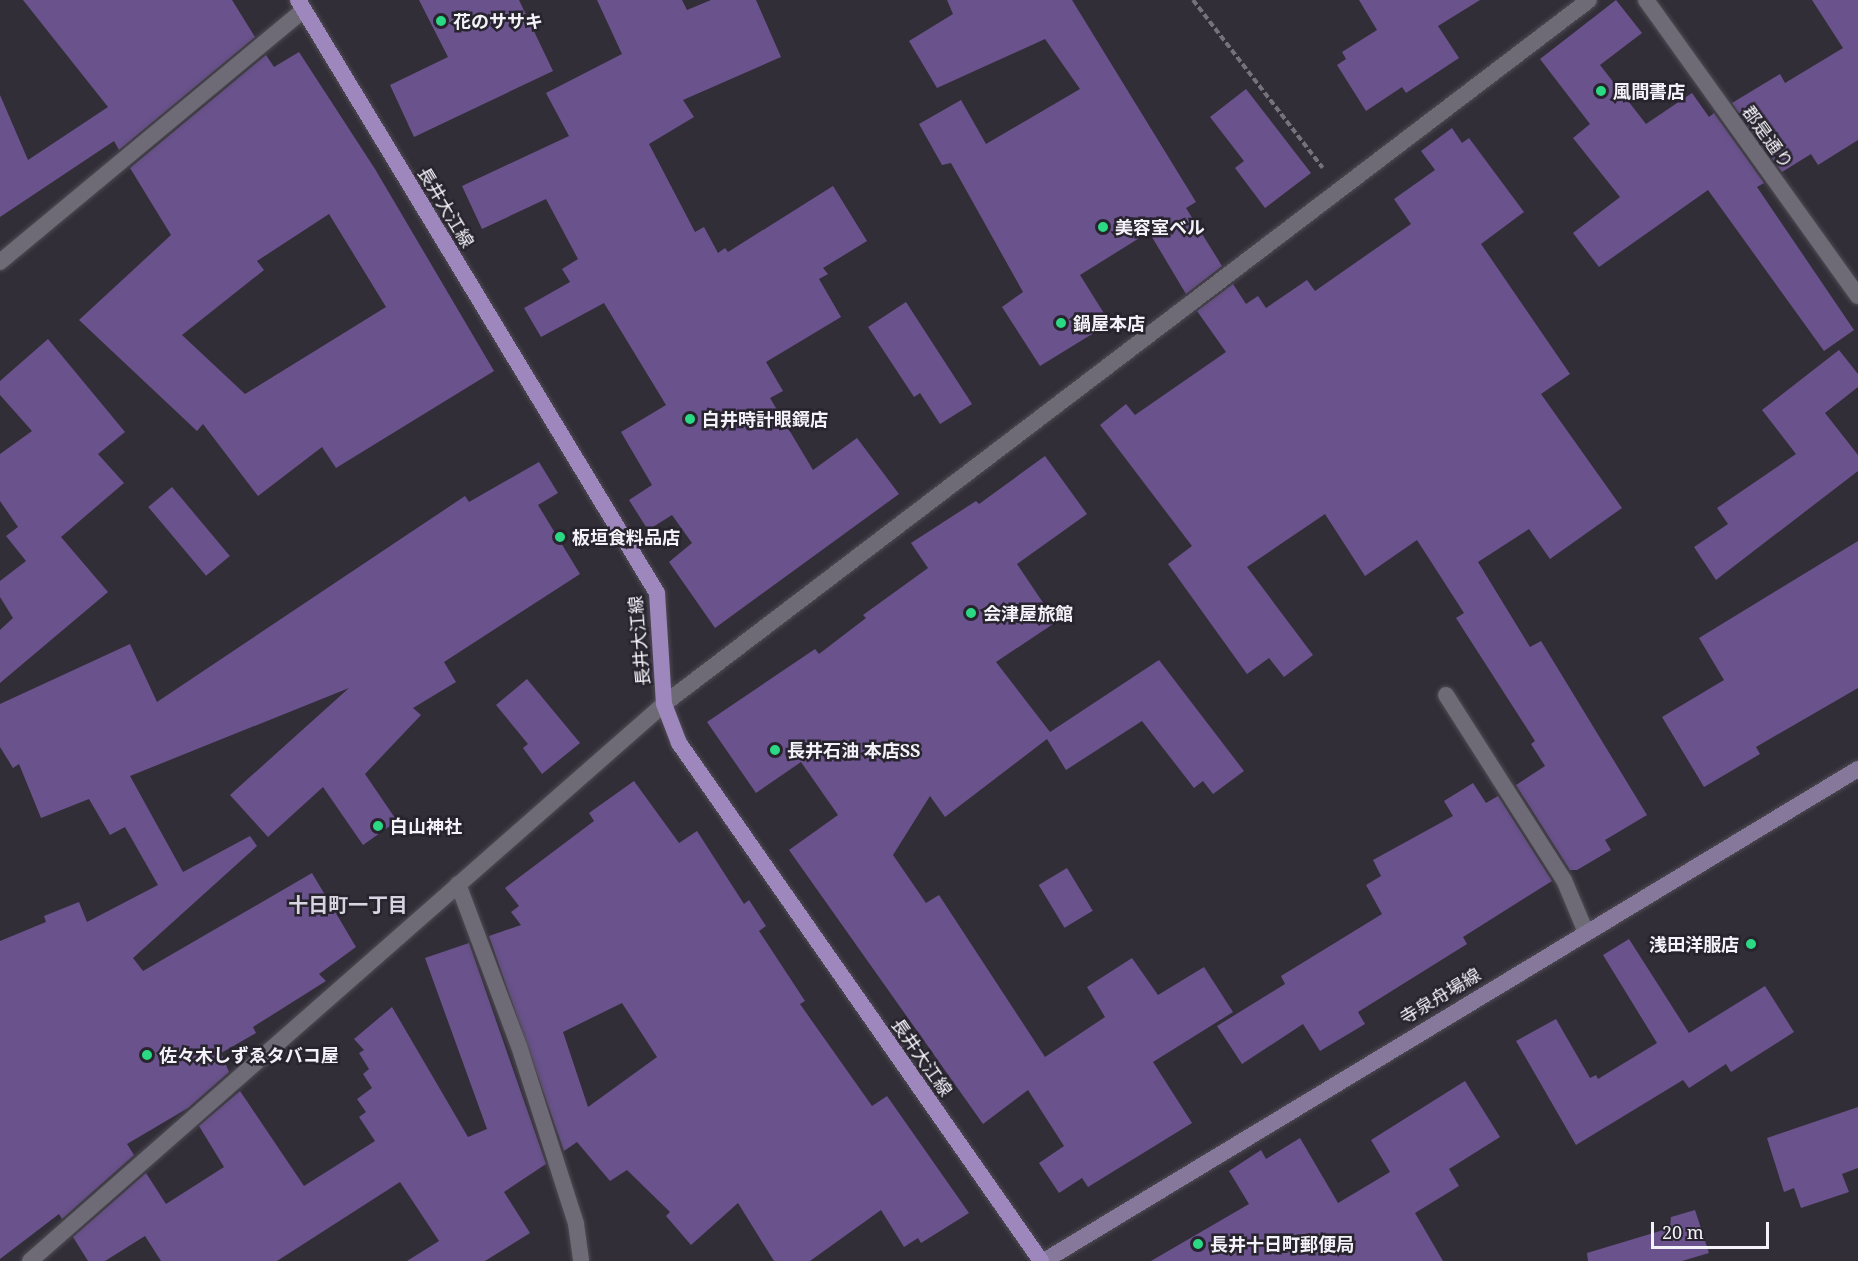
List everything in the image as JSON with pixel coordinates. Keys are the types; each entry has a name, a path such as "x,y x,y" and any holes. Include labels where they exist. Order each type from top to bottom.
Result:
{"main road":[{"name":"長井大江線","path":"301,5 657,593 664,704 679,743 1043,1261"},
{"name":"寺泉舟場線","path":"1043,1261 1585,930 1858,769"}],"street":[{"path":"30,1261 664,704 1589,0"},
{"name":"郡是通り","path":"1646,0 1858,296"},
{"path":"0,262 301,5"},
{"path":"1446,695 1564,880 1585,930"},
{"path":"458,884 519,1046 576,1224 581,1261"}],"path":[{"path":"1193,0 1340,190"}],"building":[{"path":"23,0 232,0 255,37 119,150 114,141 0,217 0,95 28,160 108,107"},
{"path":"419,0 519,0 553,71 414,137 390,85 448,57"},
{"path":"597,0 682,0 687,10 711,0 756,0 781,57 683,100 694,117 649,144 695,232 704,227 718,253 725,248 728,252 833,186 867,241 823,268 828,274 819,279 841,317 766,362 783,391 770,398 813,470 857,438 899,494 715,628 669,562 692,543 672,515 648,530 629,500 652,485 621,432 666,405 604,303 541,337 524,308 570,282 562,269 578,259 546,199 482,229 462,186 569,136 546,93 622,54"},
{"path":"947,0 1072,0 1196,202 1186,208 1222,266 1186,294 1149,232 1080,275 1110,323 1040,366 1002,307 1023,292 951,163 942,165 919,124 961,100 986,144 1080,89 1045,39 937,88 909,41 953,14"},
{"path":"1359,0 1480,0 1438,26 1459,58 1406,93 1402,87 1366,111 1337,65 1346,59 1342,52 1377,30"},
{"path":"1616,0 1642,33 1600,65 1646,124 1692,93 1709,117 1714,113 1764,183 1757,187 1854,330 1824,351 1708,190 1599,267 1573,233 1620,197 1573,138 1590,124 1540,59"},
{"path":"1812,0 1858,0 1858,140 1818,165 1811,154 1782,172 1732,103 1780,74 1785,83 1843,48"},
{"path":"299,52 375,169 494,371 336,468 322,447 258,496 203,424 197,431 79,320 171,235 130,168 266,55 274,67","holes":["329,214 386,307 245,394 182,335 264,270 257,261"]},
{"path":"1246,89 1311,173 1265,208 1235,168 1244,161 1210,117"},
{"path":"1452,128 1462,143 1469,138 1524,212 1481,244 1570,374 1541,394 1622,508 1550,559 1529,529 1478,562 1530,647 1541,641 1647,815 1605,840 1611,850 1577,870 1570,870 1516,785 1545,766 1531,744 1535,741 1456,618 1464,613 1417,540 1365,576 1325,514 1247,567 1313,655 1284,677 1269,658 1247,674 1168,564 1192,546 1100,425 1126,404 1135,415 1226,352 1197,311 1233,284 1246,304 1258,296 1266,308 1307,280 1315,291 1411,224 1394,199 1435,170 1421,151"},
{"path":"906,302 972,404 940,424 920,393 914,397 868,327"},
{"path":"48,339 125,432 98,454 124,483 61,537 108,592 0,683 0,630 13,618 0,597 0,581 26,561 6,536 18,527 0,501 0,454 32,431 0,395 0,381"},
{"path":"1839,350 1858,374 1858,387 1825,413 1858,455 1858,471 1716,580 1694,547 1728,524 1717,508 1796,454 1762,410"},
{"path":"1045,456 1087,514 1017,564 1056,622 996,662 1050,732 1159,660 1244,771 1213,794 1203,781 1194,788 1142,721 1066,770 1047,739 945,817 930,796 893,855 926,903 939,895 1045,1057 1105,1017 1087,987 1132,958 1158,995 1204,967 1233,1012 1153,1062 1192,1123 1088,1187 1082,1178 1059,1193 1039,1163 1064,1146 1028,1090 983,1124 789,850 838,815 801,762 756,793 707,722 815,649 819,654 866,618 863,615 928,568 911,543 976,501 979,504"},
{"path":"539,462 558,493 538,505 580,574 444,662 456,682 413,708 421,715 365,774 397,821 363,845 323,787 268,837 230,795 349,688 130,776 183,872 250,836 257,846 133,958 143,971 312,873 356,947 319,974 326,981 253,1027 256,1033 221,1053 229,1072 188,1108 127,1144 134,1155 62,1219 59,1214 0,1259 0,941 46,922 44,916 79,902 87,922 158,885 125,827 110,835 89,799 41,818 19,764 13,768 0,747 0,704 130,644 157,702 465,496 469,502"},
{"path":"172,487 230,556 206,576 148,507"},
{"path":"1858,541 1858,688 1756,747 1760,754 1704,787 1662,717 1724,680 1699,638"},
{"path":"527,679 580,743 542,774 523,748 528,744 496,705"},
{"path":"634,781 679,843 697,831 744,904 749,900 766,926 759,931 805,1001 800,1004 872,1106 887,1096 969,1213 921,1243 918,1238 904,1247 881,1210 810,1261 774,1261 738,1203 691,1245 666,1216 670,1212 627,1170 610,1181 577,1142 564,1151 489,936 521,925 511,912 519,906 505,888 594,821 589,813","holes":["622,1003 657,1057 588,1107 563,1032"]},
{"path":"1473,783 1486,803 1498,796 1552,881 1463,937 1467,944 1358,1012 1365,1024 1320,1051 1303,1024 1242,1064 1217,1026 1285,984 1281,976 1382,914 1366,885 1381,876 1373,860 1453,816 1444,801"},
{"path":"1067,868 1093,911 1064,928 1039,885"},
{"path":"1629,939 1689,1033 1765,986 1794,1032 1731,1072 1726,1064 1689,1088 1683,1080 1576,1145 1516,1041 1556,1019 1590,1078 1596,1075 1598,1079 1657,1043 1603,955"},
{"path":"469,943 546,1164 504,1192 530,1233 485,1261 407,1261 439,1241 400,1182 277,1261 161,1261 145,1236 105,1261 88,1261 73,1237 146,1173 166,1204 224,1167 199,1126 240,1091 304,1186 375,1141 359,1117 366,1112 357,1099 372,1088 363,1074 369,1069 359,1053 364,1050 354,1039 392,1007 468,1137 487,1129 425,958"},
{"path":"1465,1081 1500,1137 1449,1169 1459,1186 1415,1213 1443,1261 1151,1261 1249,1204 1229,1171 1261,1150 1266,1159 1300,1138 1338,1203 1390,1172 1371,1140"},
{"path":"1858,1107 1858,1168 1842,1174 1849,1192 1801,1208 1794,1188 1784,1192 1767,1138"},
{"path":"1695,1210 1709,1253 1682,1261 1588,1261 1587,1253 1670,1228 1671,1217"}],"place":[{"name":"花のササキ","path":"441,21"},
{"name":"風間書店","path":"1601,91"},
{"name":"美容室ベル","path":"1103,227"},
{"name":"鍋屋本店","path":"1061,323"},
{"name":"白井時計眼鏡店","path":"690,419"},
{"name":"板垣食料品店","path":"560,537"},
{"name":"会津屋旅館","path":"971,613"},
{"name":"長井石油 本店SS","path":"775,750"},
{"name":"白山神社","path":"378,826"},
{"name":"浅田洋服店","path":"1751,944"},
{"name":"佐々木しずゑタバコ屋","path":"147,1055"},
{"name":"長井十日町郵便局","path":"1198,1244"}],"district":[{"name":"十日町一丁目","path":"348,904"}]}
